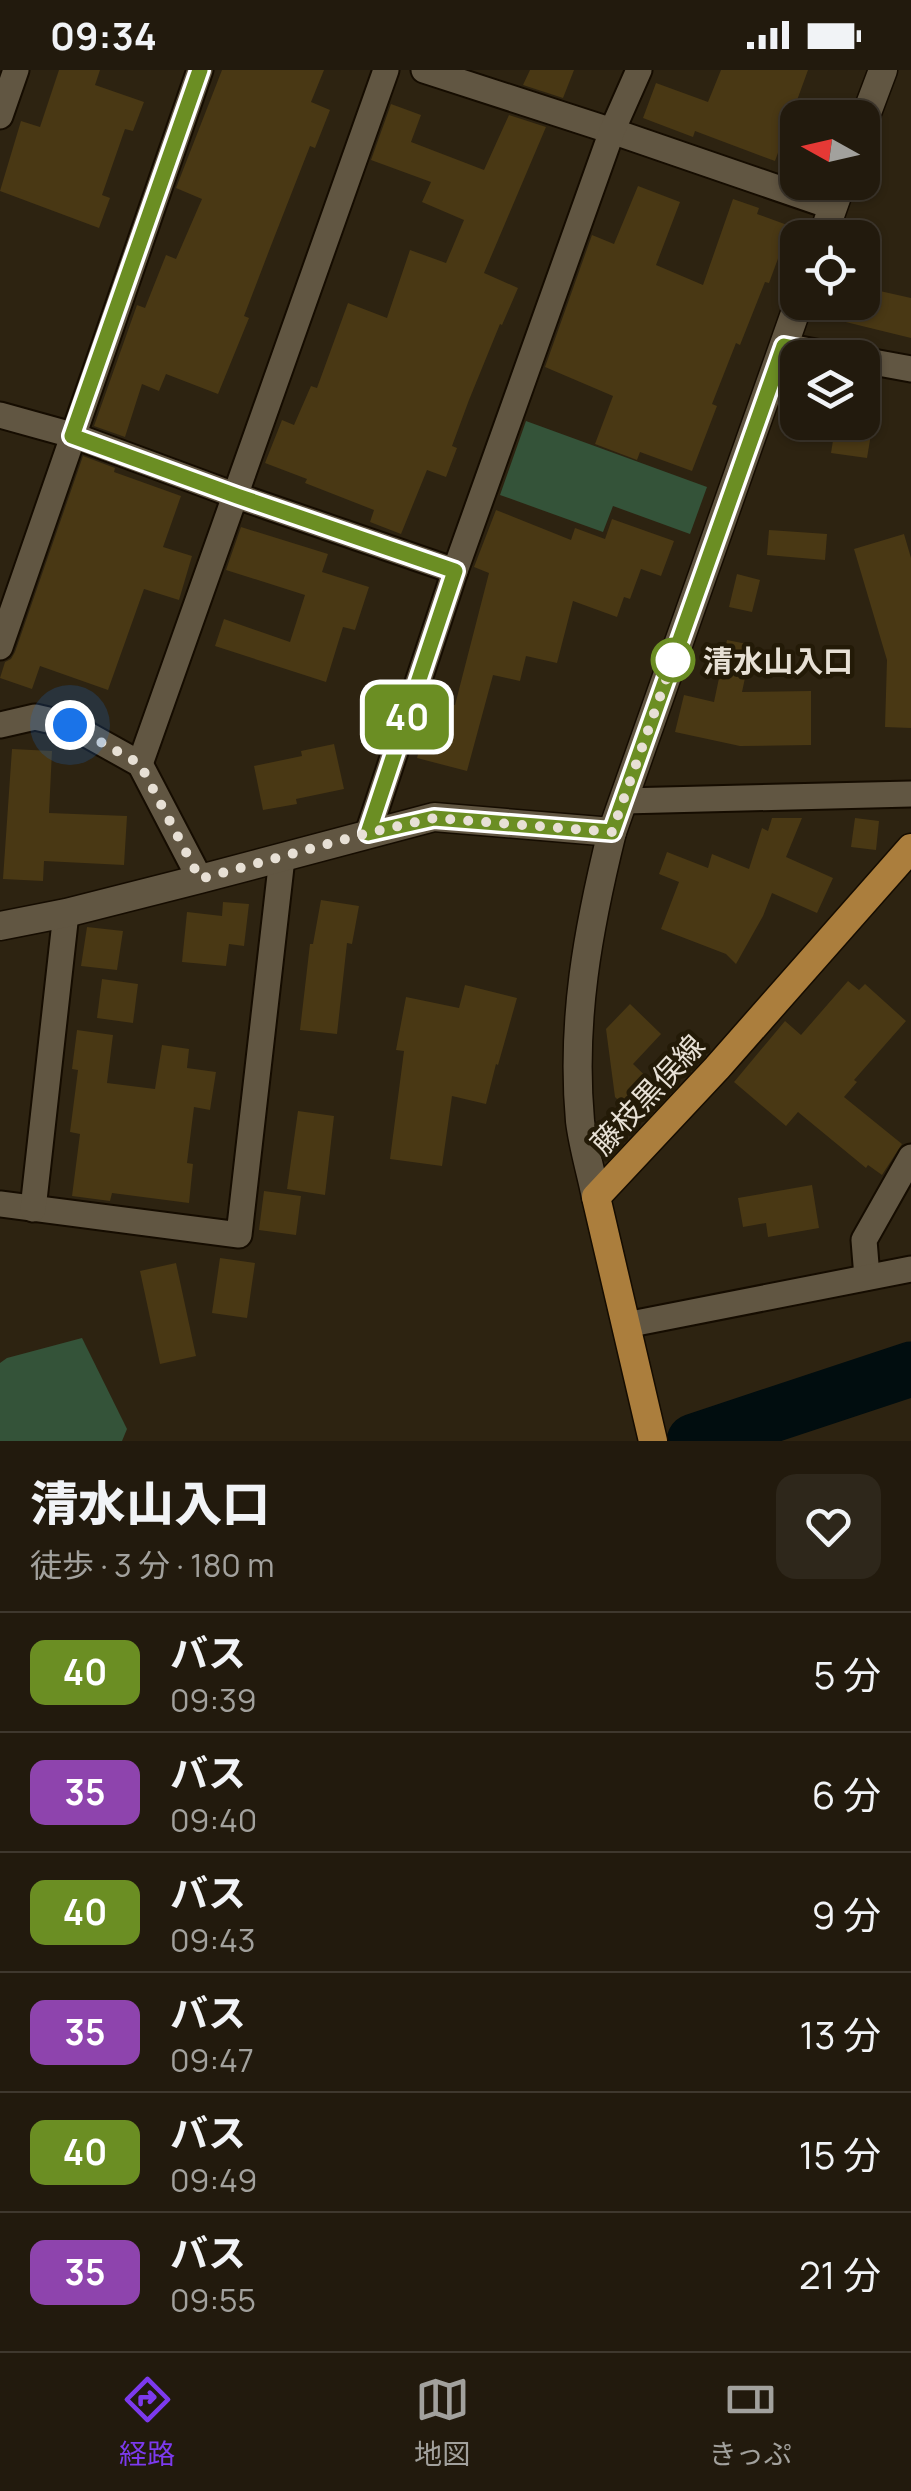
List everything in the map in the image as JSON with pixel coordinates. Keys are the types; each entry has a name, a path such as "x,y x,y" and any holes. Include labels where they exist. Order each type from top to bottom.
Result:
{"main road":[{"name":"藤枝黒俣線","path":"653,1441 596,1196 717,1068 911,848"}],"street":[{"path":"0,116 16,70"},
{"path":"0,647 200,70"},
{"path":"140,764 386,70"},
{"path":"424,70 612,131 780,179"},
{"path":"368,833 455,571 612,131 639,70"},
{"path":"872,100 883,70"},
{"path":"596,1196 580,1124 579,997 587,942 612,832 780,357"},
{"path":"880,363 911,369"},
{"path":"0,415 72,436 455,571"},
{"path":"0,725 35,717 70,725 140,764 200,879"},
{"path":"623,801 911,794"},
{"path":"0,926 66,913 434,818 612,832"},
{"path":"0,1204 239,1234 282,858"},
{"path":"33,1208 66,913"},
{"path":"867,1277 864,1240 911,1157"},
{"path":"626,1325 911,1268"}],"green space":[{"path":"526,421 707,487 690,534 613,506 603,532 500,495"},
{"path":"82,1338 127,1429 122,1441 0,1441 0,1363"}],"building":[{"path":"59,70 100,70 95,85 144,102 133,131 125,129 102,195 110,198 99,228 0,191 21,121 40,127"},
{"path":"222,70 324,70 311,102 330,110 315,148 310,146 218,394 166,374 159,391 142,384 125,437 94,426 137,305 145,308 166,255 176,259 202,199 176,188"},
{"path":"530,70 574,70 563,98 523,85"},
{"path":"721,70 808,70 797,100 780,100 780,147 775,161 695,131 693,137 643,118 656,83 708,102"},
{"path":"391,104 421,115 411,142 484,170 509,115 546,127 484,273 518,288 469,400 452,446 457,448 446,477 427,470 401,534 370,522 374,510 265,463 282,420 294,425 311,386 317,388 348,303 387,318 410,250 446,263 464,220 422,202 431,182 371,160"},
{"path":"638,186 680,202 656,265 703,285 733,199 759,208 757,214 780,222 780,253 740,345 736,343 692,471 640,452 637,460 595,444 613,396 545,367 592,235 614,244"},
{"path":"880,291 911,298 911,338 838,320 880,320"},
{"path":"833,440 870,440 867,458 831,453"},
{"path":"83,456 115,468 114,472 181,496 163,547 192,556 179,600 144,589 108,690 40,666 32,689 0,678 5,662 15,652"},
{"path":"496,510 571,540 575,528 605,539 612,519 674,541 661,576 641,569 630,599 624,597 617,617 573,601 557,663 526,656 520,681 493,675 467,771 417,758 433,699 455,705 489,573 474,567"},
{"path":"241,527 328,554 322,572 369,587 355,630 343,627 326,682 215,646 224,619 290,642 305,595 226,570"},
{"path":"769,530 827,534 825,560 767,555"},
{"path":"904,534 911,558 911,728 885,727 887,660 854,549"},
{"path":"737,574 760,580 752,612 729,607"},
{"path":"727,640 752,645 742,692 811,691 811,745 740,746 675,732 684,695 714,702"},
{"path":"334,744 344,789 263,810 254,766 302,756 301,751"},
{"path":"12,749 52,751 49,813 127,816 124,865 44,861 43,881 3,879"},
{"path":"772,818 802,818 786,857 833,878 817,913 772,893 736,964 726,954 661,929 679,882 659,874 667,852 708,868 712,854 749,869 762,828 768,831"},
{"path":"855,818 879,821 876,850 851,847"},
{"path":"321,900 359,906 352,944 347,943 337,1034 300,1030 310,944"},
{"path":"223,902 249,904 244,946 229,944 226,966 182,962 187,912 222,916"},
{"path":"87,927 123,931 117,970 81,966"},
{"path":"102,979 138,984 133,1023 97,1018"},
{"path":"848,981 859,990 865,984 906,1021 844,1097 902,1144 882,1175 868,1165 866,1168 798,1112 786,1126 734,1082 785,1021 801,1035"},
{"path":"465,985 517,998 486,1104 452,1096 442,1166 390,1159 404,1051 396,1050 406,997 459,1008"},
{"path":"630,1004 661,1034 633,1064 660,1090 635,1116 615,1097 606,1029"},
{"path":"77,1030 113,1035 107,1083 155,1089 162,1045 189,1049 187,1068 216,1072 210,1110 194,1107 187,1163 193,1164 189,1203 112,1193 110,1201 72,1196 80,1134 70,1132 78,1070 72,1069"},
{"path":"298,1111 334,1116 325,1195 287,1189"},
{"path":"812,1185 819,1228 768,1237 766,1223 743,1227 738,1198"},
{"path":"264,1191 301,1196 296,1235 259,1230"},
{"path":"220,1258 255,1263 247,1318 212,1313"},
{"path":"176,1263 196,1356 160,1364 140,1271"}],"waterway":[{"path":"694,1441 911,1369"}],"bus line":[{"name":"40","path":"200,70 72,436 455,571 368,833 434,818 612,832 780,357"}],"place":[{"name":"清水山入口","path":"673,660"}],"route":[{"path":"70,725 140,764 200,879 434,818 612,832 673,660"}]}
